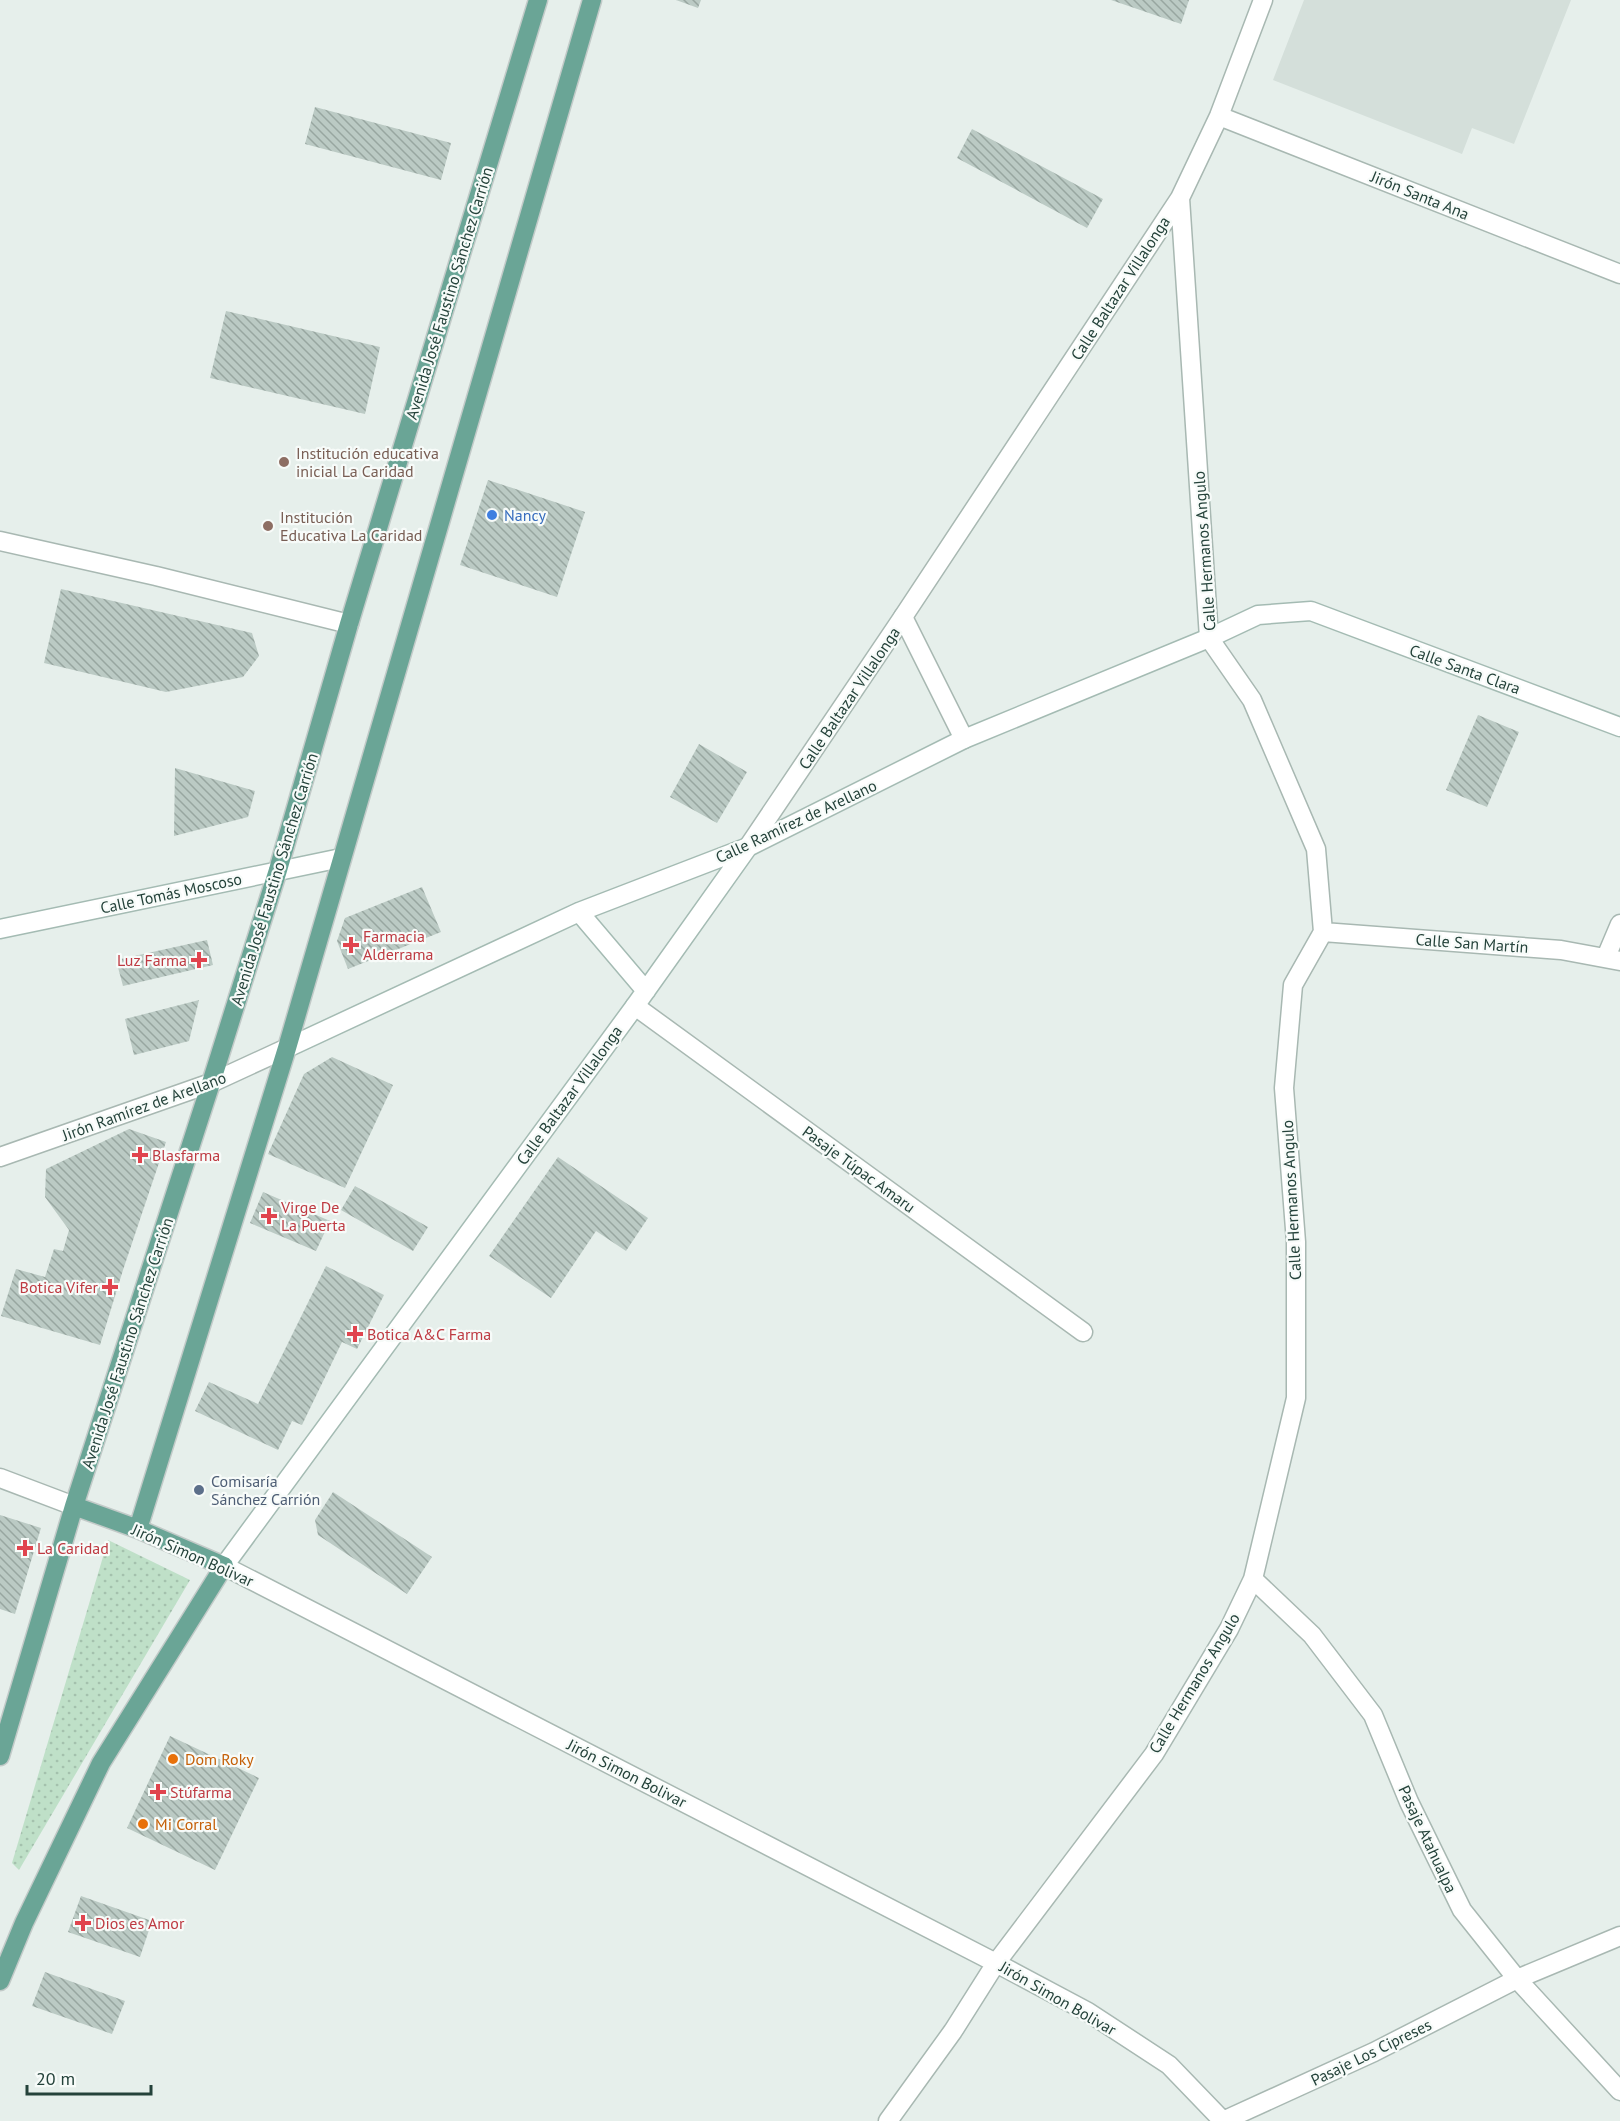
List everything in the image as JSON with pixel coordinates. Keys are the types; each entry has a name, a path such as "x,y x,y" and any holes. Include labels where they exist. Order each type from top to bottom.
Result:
{"main road":[{"name":"Avenida José Faustino Sánchez Carrión","path":"0,1756 74,1506 279,870 349,624 538,0"},
{"path":"138,1529 287,1048 592,0"},
{"name":"Jirón Simon Bolivar","path":"74,1506 138,1529 224,1566"},
{"path":"0,1981 24,1923 101,1763 224,1566"}],"street":[{"name":"Calle Baltazar Villalonga","path":"224,1566 646,991 748,847 903,617 1180,198 1219,116 1263,0"},
{"name":"Jirón Santa Ana","path":"1219,116 1620,274"},
{"name":"Calle Hermanos Angulo","path":"888,2121 953,2031 996,1963 1154,1754 1229,1629 1253,1579 1296,1398 1296,1242 1284,1088 1293,984 1323,932 1316,849 1252,700 1209,638 1180,198"},
{"path":"0,541 156,576 349,624"},
{"name":"Calle Ramírez de Arellano","path":"287,1048 579,912 748,847 964,739 1209,638 1258,615 1311,611"},
{"name":"Calle Santa Clara","path":"1311,611 1620,727"},
{"name":"Calle Baltazar Villalonga","path":"903,617 964,739"},
{"name":"Calle Tomás Moscoso","path":"0,929 341,858"},
{"path":"579,912 646,991"},
{"path":"1613,959 1620,924"},
{"name":"Calle San Martín","path":"1323,932 1561,950 1613,959"},
{"name":"Pasaje Túpac Amaru","path":"635,1006 1083,1332"},
{"name":"Jirón Ramírez de Arellano","path":"0,1158 212,1083 287,1048"},
{"name":"Jirón Simon Bolivar","path":"0,1478 74,1506"},
{"name":"Jirón Simon Bolivar","path":"224,1566 1088,2012 1169,2065 1223,2121"},
{"name":"Pasaje Atahualpa","path":"1253,1579 1312,1635 1373,1715 1409,1802 1462,1910 1517,1979 1620,2091"},
{"name":"Pasaje Los Cipreses","path":"1223,2121 1374,2052 1517,1979 1620,1936"}],"shaded area":[{"path":"1304,0 1571,0 1514,144 1472,128 1462,154 1273,80"}],"green space":[{"path":"108,1540 190,1580 19,1870 12,1863"}],"building":[{"path":"676,0 701,0 698,8"},
{"path":"1111,0 1189,0 1181,24"},
{"path":"315,107 451,143 441,180 305,144"},
{"path":"972,129 1103,199 1087,228 957,158"},
{"path":"226,311 380,347 365,414 210,378"},
{"path":"488,480 585,512 557,597 460,565"},
{"path":"61,589 252,633 259,656 243,677 166,692 44,663"},
{"path":"1478,715 1519,732 1487,807 1446,790"},
{"path":"699,744 747,772 717,823 670,797"},
{"path":"175,768 255,791 248,817 174,836"},
{"path":"422,887 441,932 348,969 337,941 345,918"},
{"path":"207,940 213,965 123,986 116,960"},
{"path":"199,1000 189,1041 134,1055 125,1019"},
{"path":"332,1057 393,1085 345,1188 268,1154 304,1074"},
{"path":"129,1129 166,1142 100,1345 1,1316 16,1269 45,1277 54,1249 63,1251 69,1230 45,1197 46,1169"},
{"path":"558,1157 648,1218 626,1251 596,1231 551,1298 489,1256"},
{"path":"355,1186 428,1227 413,1251 341,1210"},
{"path":"263,1192 330,1221 316,1251 250,1223"},
{"path":"326,1266 384,1295 357,1349 342,1342 302,1425 292,1421 278,1450 195,1411 209,1382 258,1404"},
{"path":"333,1492 432,1557 407,1594 318,1535 315,1520"},
{"path":"0,1515 41,1528 15,1614 0,1609"},
{"path":"170,1736 259,1778 215,1870 127,1828"},
{"path":"81,1896 152,1921 140,1957 68,1932"},
{"path":"45,1972 125,2001 112,2034 32,2006"}],"place":[{"name":"Institución educativa inicial La Caridad","path":"284,462"},
{"name":"Nancy","path":"492,515"},
{"name":"Institución Educativa La Caridad","path":"268,526"},
{"name":"Farmacia Alderrama","path":"351,945"},
{"name":"Luz Farma","path":"199,960"},
{"name":"Blasfarma","path":"140,1155"},
{"name":"Virge De La Puerta","path":"269,1216"},
{"name":"Botica Vifer","path":"110,1287"},
{"name":"Botica A&C Farma","path":"355,1334"},
{"name":"Comisaría Sánchez Carrión","path":"199,1490"},
{"name":"La Caridad","path":"25,1548"},
{"name":"Dom Roky","path":"173,1759"},
{"name":"Stúfarma","path":"158,1792"},
{"name":"Mi Corral","path":"143,1824"},
{"name":"Dios es Amor","path":"83,1923"}]}
